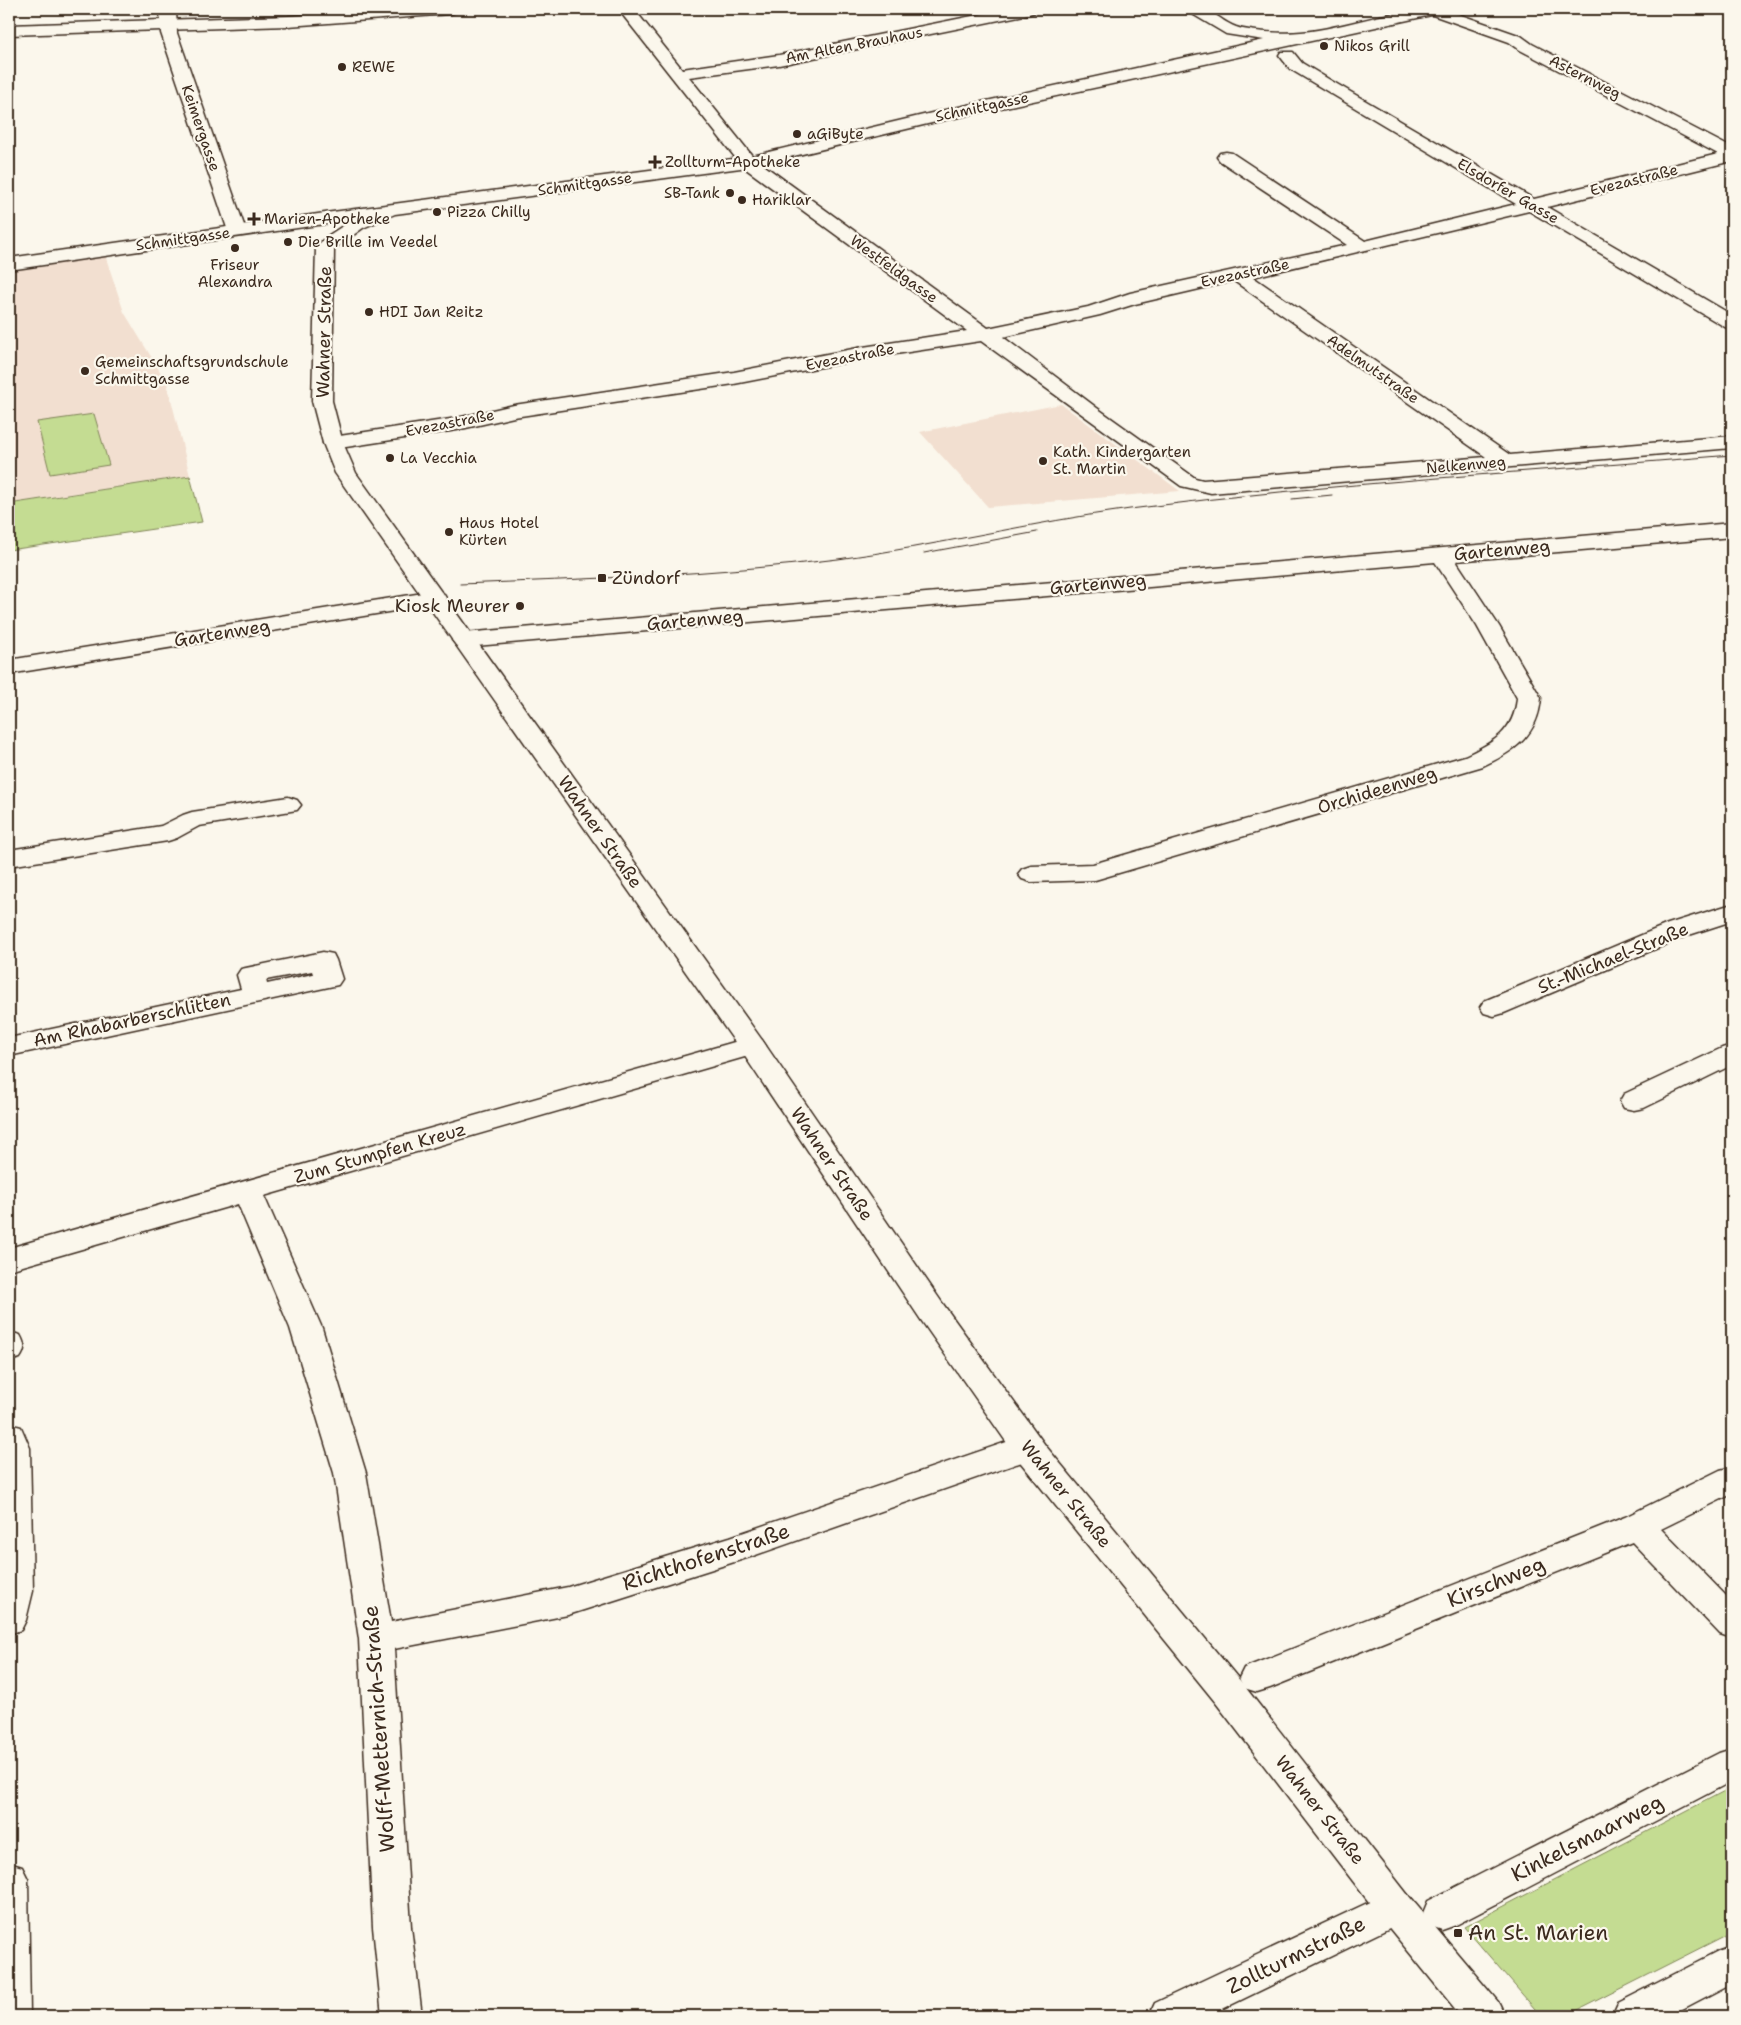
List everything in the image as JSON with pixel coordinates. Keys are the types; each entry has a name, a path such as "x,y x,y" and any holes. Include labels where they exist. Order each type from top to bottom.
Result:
{"street":[{"path":"9,30 168,16 288,21 450,9"},
{"name":"Westfeldgasse","path":"626,9 748,162 984,334 1006,346 1058,388 1188,482 1200,486"},
{"name":"Am Alten Brauhaus","path":"678,74 778,60 1029,9"},
{"path":"1195,9 1232,31 1256,36 1301,37 1434,9"},
{"name":"Asternweg","path":"1434,9 1515,39 1526,47 1732,156"},
{"name":"Keimergasse","path":"168,16 168,33 237,231"},
{"path":"1223,54 1235,46 1238,41 1232,31"},
{"name":"Schmittgasse","path":"9,264 392,209 748,162 936,117 1301,37"},
{"name":"Elsdorfer Gasse","path":"1287,55 1296,66 1310,75 1732,322"},
{"name":"Evezastraße","path":"332,443 457,424 514,410 716,381 863,353 984,334 1066,318 1130,299 1362,247 1732,156"},
{"path":"1226,157 1362,247"},
{"name":"Wahner Straße","path":"325,247 345,230 369,217 392,209"},
{"name":"Wahner Straße","path":"266,227 289,229 312,235 325,247 322,401 332,443 346,473 752,1046 926,1304 1027,1446 1229,1693 1395,1907 1485,2016"},
{"name":"Adelmutstraße","path":"1239,276 1507,462"},
{"name":"Nelkenweg","path":"1200,486 1210,487 1732,442"},
{"name":"Gartenweg","path":"464,640 1732,530"},
{"name":"Orchideenweg","path":"1031,874 1095,872 1474,761 1500,748 1519,731 1529,711 1529,698 1488,626 1442,556"},
{"name":"Gartenweg","path":"9,667 435,598"},
{"path":"9,858 168,833 192,820 288,805"},
{"name":"St.-Michael-Straße","path":"1494,1007 1677,930 1732,912"},
{"name":"Am Rhabarberschlitten","path":"9,1047 256,994"},
{"name":"Zum Stumpfen Kreuz","path":"9,1259 752,1046"},
{"path":"1634,1101 1732,1054"},
{"name":"Wolff-Metternich-Straße","path":"247,1191 306,1328 347,1464 376,1639 392,1927 402,2016"},
{"path":"9,1343 9,1350"},
{"path":"9,1436 14,1448 16,1591 9,1620"},
{"name":"Richthofenstraße","path":"376,1639 568,1602 738,1548 1027,1446"},
{"name":"Kirschweg","path":"1257,1678 1637,1526 1732,1478"},
{"path":"1637,1526 1732,1624"},
{"name":"Kinkelsmaarweg","path":"1442,1913 1732,1764"},
{"path":"9,1879 10,2016"},
{"name":"Zollturmstraße","path":"1169,2016 1395,1907"},
{"path":"1632,2016 1732,1964"}],"shaded area":[{"name":"Gemeinschaftsgrundschule Schmittgasse","path":"105,255 124,312 167,383 190,476 9,504 9,269"},
{"name":"Kath. Kindergarten St. Martin","path":"1061,404 1180,491 988,507 920,432"}],"green space":[{"path":"94,414 109,465 50,474 37,422"},
{"path":"190,476 202,522 9,550 9,504"},
{"path":"1732,1787 1732,1932 1566,2016 1541,2016 1464,1927"}],"tram line":[{"path":"460,584 649,576 744,569 875,554 1093,514 1205,500 1355,485 1732,455"},
{"path":"1292,499 1332,495"},
{"path":"924,553 1037,532"}],"place":[{"name":"Nikos Grill","path":"1324,46"},
{"name":"REWE","path":"342,67"},
{"name":"aGiByte","path":"797,134"},
{"name":"Zollturm-Apotheke","path":"655,162"},
{"name":"SB-Tank","path":"730,193"},
{"name":"Hariklar","path":"742,200"},
{"name":"Pizza Chilly","path":"437,212"},
{"name":"Marien-Apotheke","path":"254,219"},
{"name":"Die Brille im Veedel","path":"288,242"},
{"name":"Friseur Alexandra","path":"235,248"},
{"name":"HDI Jan Reitz","path":"369,312"},
{"name":"Gemeinschaftsgrundschule Schmittgasse","path":"85,371"},
{"name":"La Vecchia","path":"390,458"},
{"name":"Kath. Kindergarten St. Martin","path":"1043,461"},
{"name":"Haus Hotel Kürten","path":"449,532"},
{"name":"Zündorf","path":"602,578"},
{"name":"Kiosk Meurer","path":"520,606"},
{"name":"An St. Marien","path":"1458,1933"}]}
